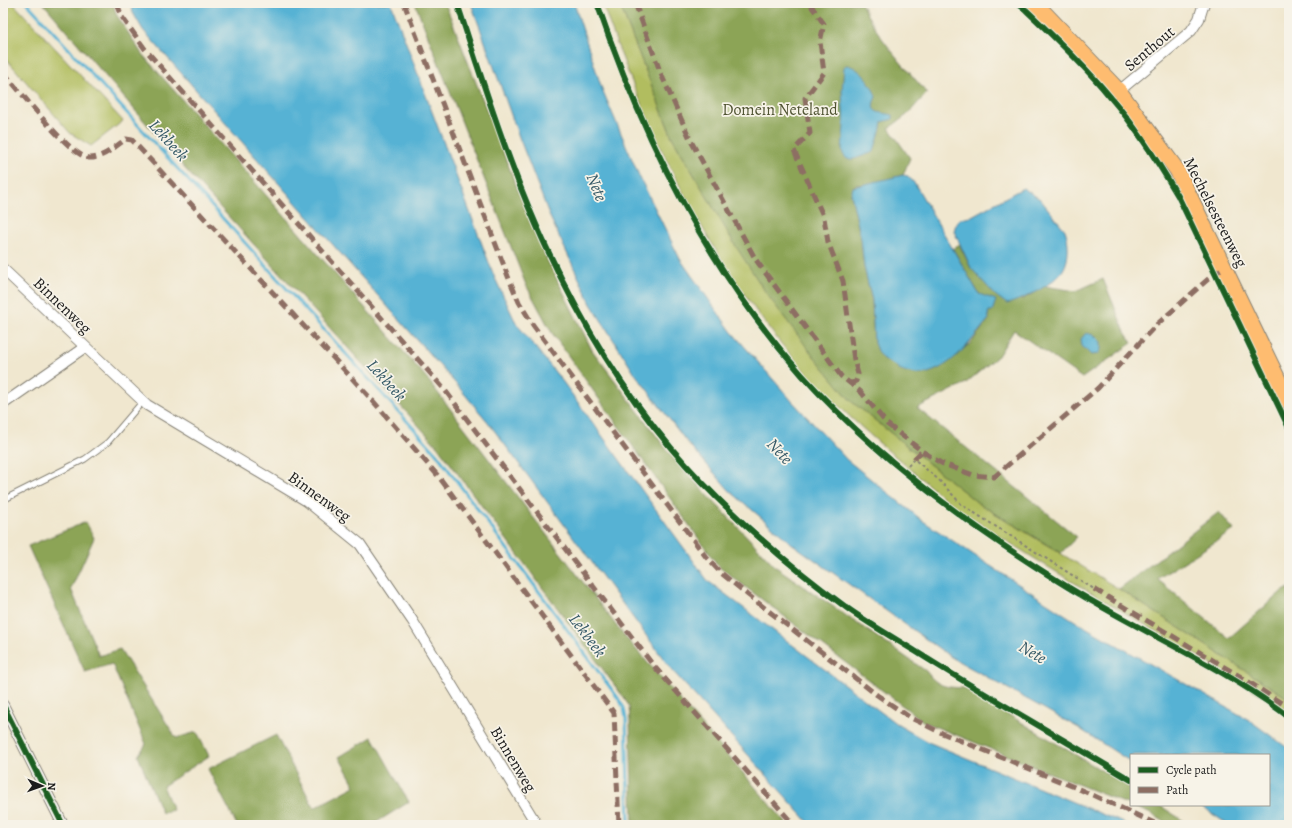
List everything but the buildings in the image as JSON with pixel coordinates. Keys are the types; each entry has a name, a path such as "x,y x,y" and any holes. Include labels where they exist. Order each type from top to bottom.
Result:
{"main road":[{"name":"Mechelsesteenweg","path":"1035,3 1119,91 1177,170 1289,402"}],"street":[{"name":"Senthout","path":"1119,91 1191,31 1199,19 1204,3"},
{"name":"Binnenweg","path":"3,268 143,401 307,501 360,544 412,620 537,825"},
{"path":"3,404 85,347"},
{"path":"3,705 63,825"}],"lane":[{"path":"597,3 647,132 702,239 772,339 802,375 834,408 876,447 935,498 1060,583 1211,667 1273,705 1289,718"},
{"path":"3,500 85,459 108,442 143,401"}],"path":[{"path":"914,459 939,480 962,505 1094,589"}],"green space":[{"path":"3,3 13,3 123,121 91,146 70,133 3,55"},
{"path":"43,3 113,3 116,14 142,54 425,376 622,633 788,825 633,825 629,706 624,698 438,447 187,171"},
{"path":"415,3 445,3 537,239 592,350 677,463 776,567 926,671 938,683 952,687 964,688 1130,787 1130,805 924,722 719,567 552,333 526,285"},
{"path":"602,3 619,3 672,137 731,237 851,401 978,503 1119,589 1289,699 1289,712 1040,562 958,509 876,440 823,391 766,325 736,282 709,239 684,193 639,100"},
{"name":"Domein Neteland","path":"619,3 861,3 883,39 927,93 907,115 889,128 910,158 903,175 871,184 855,185 851,194 861,239 864,267 872,300 874,343 883,359 898,367 961,351 971,343 989,319 979,294 953,249 959,244 971,268 1022,300 1044,286 1076,291 1103,279 1125,332 1132,343 1082,378 1014,330 998,356 966,383 917,408 1077,537 1061,553 978,503 851,401 812,354 766,293 735,245 672,137"},
{"path":"1219,512 1234,530 1157,579 1229,638 1280,593 1289,588 1289,699 1119,589"},
{"path":"86,522 94,538 71,589 99,656 120,649 176,738 197,732 209,756 163,786 173,810 162,813 138,756 146,744 112,664 85,672 28,546"},
{"path":"276,735 314,808 355,786 339,757 372,737 409,802 372,825 237,825 208,769"},
{"path":"1132,806 1161,806 1190,825 1169,825 1149,813"}],"water":[{"path":"130,3 391,3 494,276 516,323 563,382 708,581 898,725 928,742 1128,825 811,825 671,669 488,422 143,30 133,13"},
{"name":"Nete","path":"471,3 574,3 602,89 640,178 680,259 731,331 791,400 847,460 923,521 1078,623 1249,720 1289,749 1289,825 1229,825 1200,806 1270,806 1270,754 1130,754 1130,761 1077,727 951,657 791,543 730,491 686,441 633,371 591,304 550,217 519,137"},
{"path":"846,65 856,69 869,82 876,97 873,107 875,110 880,113 893,115 893,119 882,122 874,152 854,159 847,159 842,150 844,126 842,91 844,67"},
{"path":"903,175 908,176 915,184 979,294 996,300 992,312 988,312 989,319 968,344 952,360 943,366 923,374 914,374 899,369 883,359 878,353 874,343 872,300 864,267 861,239 851,194 853,187"},
{"path":"1023,188 1040,199 1065,230 1068,255 1063,270 1052,281 1030,295 1007,304 995,295 971,268 954,231 956,224 960,219 970,217"},
{"path":"1086,333 1094,335 1101,342 1101,349 1098,354 1091,355 1082,346 1081,339"}],"waterway":[{"name":"Lekbeek","path":"27,3 436,453 618,698 624,708 626,719 629,825"}],"marked path":[{"path":"117,3 122,17 145,49 444,389 653,665 794,825"},
{"path":"404,3 519,302 533,325 706,557 720,572 748,595 877,695 911,718 942,733 1079,789 1159,825"},
{"path":"635,3 661,74 691,141 756,260 841,376 861,392 887,424 922,451 941,463 973,475 994,477 1098,388 1155,326 1215,273 1224,268"},
{"path":"813,3 812,7 824,24 820,42 824,73 805,98 810,133 794,150 824,218 828,242 843,281 854,360 858,374 856,381 849,384"},
{"path":"3,72 57,134 80,154 89,158 94,158 109,152 126,139 132,140 373,401 439,477 614,713 619,825"},
{"path":"914,459 922,451"},
{"path":"1094,589 1241,677 1289,708"}],"cycle path":[{"path":"457,3 511,163 534,221 550,256 567,290 605,356 648,419 672,449 712,493 755,534 800,572 847,608 880,630 969,684 1130,779"},
{"path":"597,3 635,103 681,200 736,291 768,334 802,375 830,405 891,461 989,536 1058,581 1234,680 1289,717"},
{"path":"1017,3 1059,42 1101,86 1121,109 1155,158 1178,196 1289,428"},
{"path":"3,705 63,825"}]}
